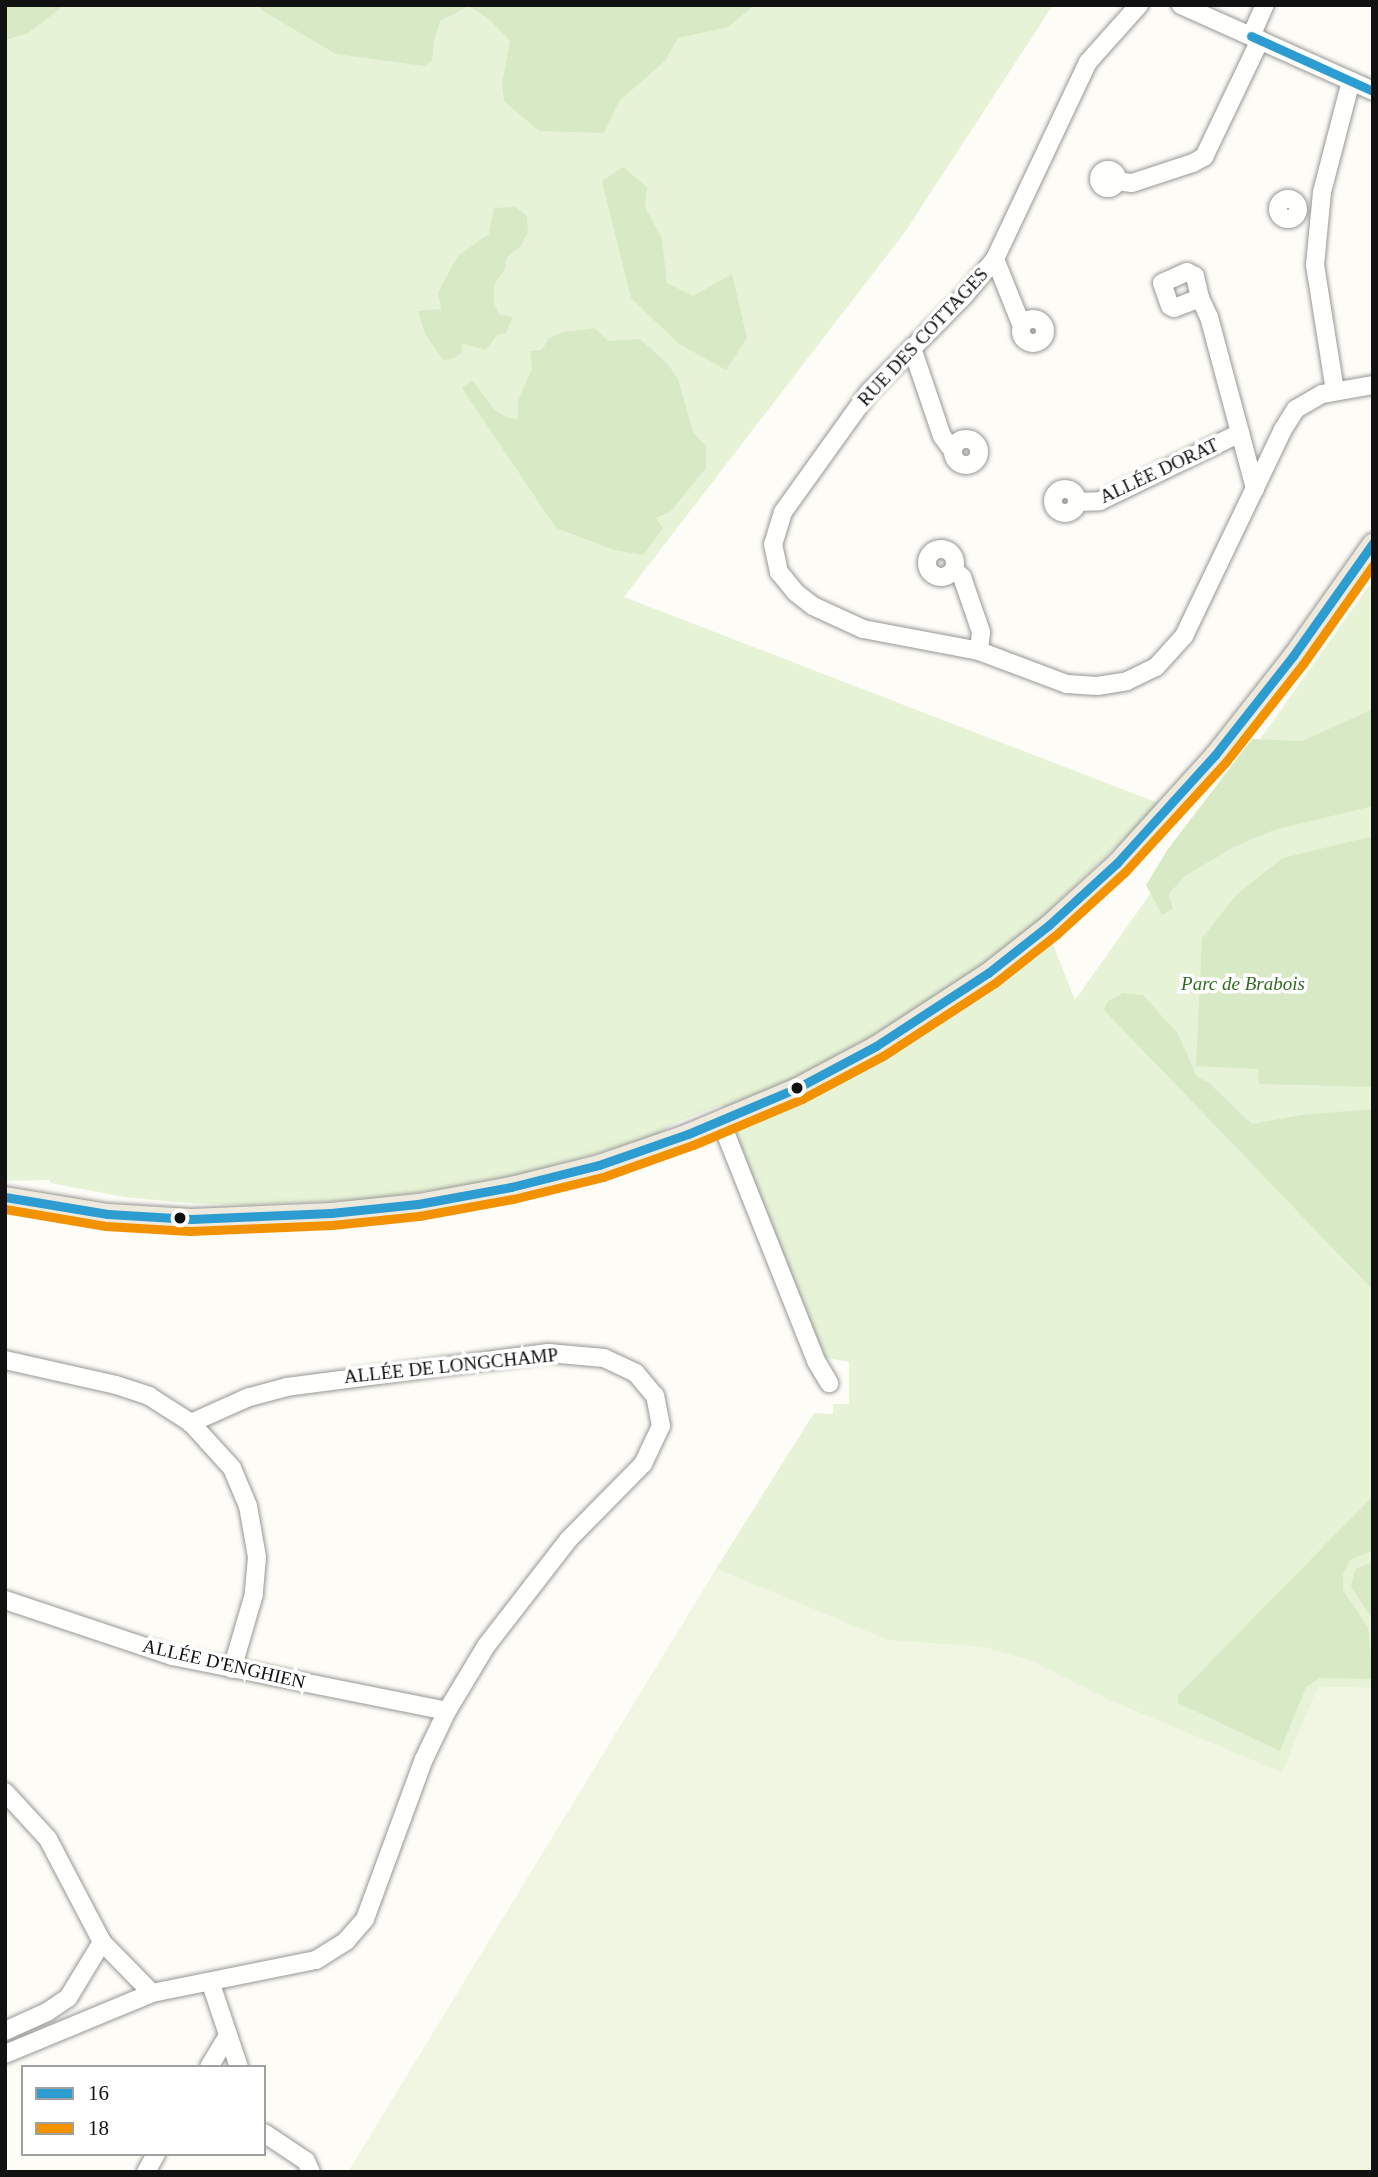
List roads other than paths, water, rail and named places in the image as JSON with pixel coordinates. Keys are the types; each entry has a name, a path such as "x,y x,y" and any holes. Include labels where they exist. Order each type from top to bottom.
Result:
{"main road":[{"path":"5,1197 133,1216 191,1219 331,1213 478,1194 599,1165 721,1122 797,1088 876,1046 978,980 1049,925 1125,855 1215,755 1293,656 1373,543"},
{"path":"5,1192 230,1216"}],"street":[{"name":"RUE DES COTTAGES","path":"1139,5 1097,50 1082,73 995,259 858,405 783,512 775,534 775,562 779,572 795,592 813,606 863,629 979,651 1052,679 1082,686 1111,685 1144,675 1168,656 1184,636 1296,409 1312,398 1373,384"},
{"path":"1181,5 1373,91"},
{"path":"1117,181 1132,183 1204,157 1256,38 1265,5"},
{"path":"1335,391 1315,279 1320,204 1351,81"},
{"path":"1298,206 1320,204"},
{"path":"995,259 1022,326"},
{"path":"1200,298 1209,317 1255,489"},
{"path":"912,348 942,436 952,450"},
{"name":"ALLÉE DORAT","path":"1077,502 1100,501 1237,426"},
{"path":"954,570 962,577 981,632 979,651"},
{"path":"721,1122 816,1362 829,1383"},
{"name":"ALLÉE DE LONGCHAMP","path":"5,2054 152,1993 316,1960 358,1929 373,1902 408,1798 447,1711 486,1646 526,1591 569,1539 622,1488 650,1452 661,1426 661,1415 651,1389 627,1367 604,1358 575,1354 521,1356 439,1368 329,1379 268,1391 191,1423"},
{"path":"5,1360 133,1389 163,1404 191,1423 232,1468 248,1506 256,1542 254,1594 232,1669"},
{"name":"ALLÉE D'ENGHIEN","path":"5,1600 158,1652 447,1711"},
{"path":"5,1792 48,1839 102,1942 152,1993"},
{"path":"5,2031 47,2012 68,1998 102,1942"},
{"path":"211,1983 238,2065"},
{"path":"210,2065 228,2035"},
{"path":"266,2134 306,2161 311,2172"},
{"path":"146,2172 155,2156"}],"park label":[{"name":"Parc de Brabois","path":"1243,984"}]}
